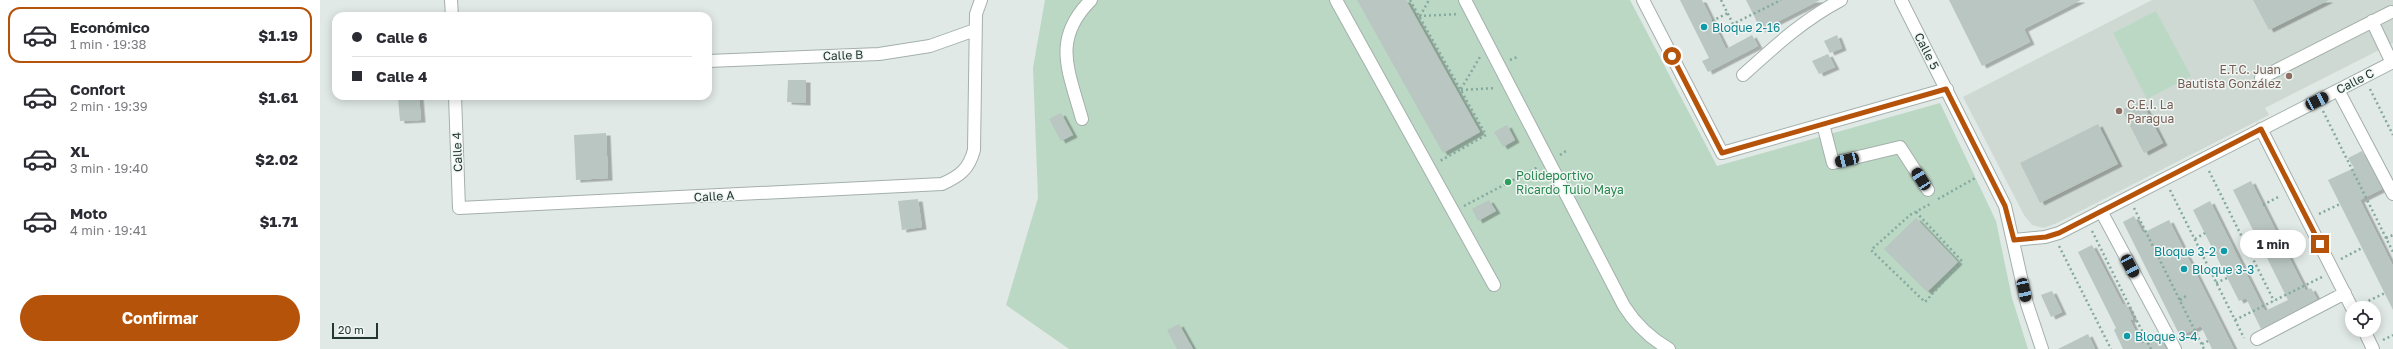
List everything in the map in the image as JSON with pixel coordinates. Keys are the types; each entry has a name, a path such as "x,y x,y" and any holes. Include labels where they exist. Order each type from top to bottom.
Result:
{"street":[{"path":"451,0 452,12"},
{"path":"975,30 976,14 981,0"},
{"path":"1082,119 1067,59 1066,39 1072,23 1091,0"},
{"path":"1336,0 1494,285"},
{"path":"1465,0 1632,319 1644,331 1669,349"},
{"path":"1643,0 1722,153 1946,89"},
{"path":"1743,75 1793,30 1820,11 1841,0"},
{"name":"Calle 5","path":"1901,0 2005,206 2014,240 2027,304 2042,349"},
{"path":"2261,78 2391,12"},
{"path":"2372,21 2393,62"},
{"name":"Calle B","path":"712,61 879,54 930,46 975,30"},
{"name":"Calle A","path":"459,208 942,184 965,171 971,161 974,150 975,30"},
{"name":"Calle C","path":"2014,240 2054,235 2393,62"},
{"path":"2338,90 2393,194"},
{"name":"Calle 4","path":"455,100 459,208"},
{"path":"1824,124 1833,162 1900,148 1928,190"},
{"path":"2261,129 2345,293 2352,301"},
{"path":"2101,211 2175,349"},
{"path":"2251,341 2345,293"},
{"path":"2367,337 2373,349"}],"path":[{"path":"1410,0 1486,135 1429,167"},
{"path":"1419,16 1429,0"},
{"path":"1721,0 1733,24 1775,1 1781,0"},
{"path":"1419,16 1463,14"},
{"path":"1712,21 1728,14"},
{"path":"1461,90 1483,52"},
{"path":"2364,77 2393,133"},
{"path":"1461,90 1501,88"},
{"path":"2317,101 2393,252"},
{"path":"1454,212 1566,151"},
{"path":"2203,159 2274,301"},
{"path":"1916,212 1962,261 1925,302 1871,250 1916,212 1988,170"},
{"path":"2164,179 2235,320 2251,341"},
{"path":"2262,205 2292,190"},
{"path":"2128,197 2204,349"},
{"path":"2308,220 2340,204"},
{"path":"2086,219 2150,349"},
{"path":"2194,239 2205,233"},
{"path":"2285,249 2315,234"},
{"path":"2054,235 2111,349"},
{"path":"2386,238 2393,235"},
{"path":"2235,320 2274,301 2332,268 2362,248"},
{"path":"2157,255 2164,252"},
{"path":"2216,283 2227,278"},
{"path":"2367,301 2385,293"},
{"path":"2180,300 2186,296"},
{"path":"2202,344 2208,341"},
{"path":"2142,344 2147,342"}],"shaded area":[{"name":"C.E.I. La Paragua","path":"2152,0 2393,0 2393,43 2265,108 2269,115 2057,223 2044,228 2032,225 2024,215 1963,97"}],"green space":[{"name":"Polideportivo Ricardo Tulio Maya","path":"1045,0 1630,0 1717,166 1940,103 1996,221 2012,298 2028,349 1069,349 1006,305 1038,198 1033,68"},
{"path":"2156,11 2191,76 2147,99 2113,33"}],"building":[{"path":"1357,0 1406,0 1480,132 1443,153"},
{"path":"1680,0 1702,0 1726,49 1752,35 1758,46 1708,72 1702,61 1709,58"},
{"path":"1746,0 1820,0 1761,30"},
{"path":"1949,0 2081,0 2024,29 2030,42 1982,66"},
{"path":"2253,0 2329,0 2269,30"},
{"path":"1837,35 1842,48 1830,53 1824,41"},
{"path":"1828,54 1835,67 1819,74 1812,61"},
{"path":"788,80 806,80 806,103 787,102"},
{"path":"398,100 419,100 421,120 400,121"},
{"path":"2141,100 2163,143 2144,153 2122,110"},
{"path":"1061,113 1073,135 1061,141 1049,119"},
{"path":"2098,124 2118,164 2040,203 2020,163"},
{"path":"1507,125 1515,140 1503,147 1494,132"},
{"path":"606,133 608,178 576,180 574,135"},
{"path":"2362,151 2382,189 2360,200 2393,266 2393,310 2328,180 2354,168 2348,158"},
{"path":"2251,181 2306,291 2311,288 2317,299 2261,329 2246,298 2239,301 2193,210 2210,201 2265,311 2288,300 2233,190"},
{"path":"918,199 922,227 902,230 898,201"},
{"path":"1489,200 1496,211 1478,221 1472,209"},
{"path":"2134,216 2143,233 2169,220 2234,349 2212,349 2201,326 2180,336 2123,222"},
{"path":"1916,218 1958,262 1927,292 1884,249"},
{"path":"2092,245 2123,305 2126,304 2133,319 2130,320 2142,344 2159,336 2166,349 2123,349 2114,330 2116,328 2078,252"},
{"path":"2052,291 2062,312 2051,317 2041,295"},
{"path":"1179,324 1193,349 1177,349 1167,330"},
{"path":"2088,334 2095,349 2058,349"}],"place":[{"name":"Bloque 2-16","path":"1704,27"},
{"name":"E.T.C. Juan Bautista González","path":"2289,76"},
{"name":"C.E.I. La Paragua","path":"2119,111"},
{"name":"Polideportivo Ricardo Tulio Maya","path":"1508,182"},
{"name":"Bloque 3-2","path":"2224,251"},
{"name":"Bloque 3-3","path":"2184,269"},
{"name":"Bloque 3-4","path":"2127,336"}],"route":[{"path":"1672,56 1722,153 1946,89 1996,185 2005,206 2014,240 2046,237 2059,233 2261,129 2320,244"}]}
